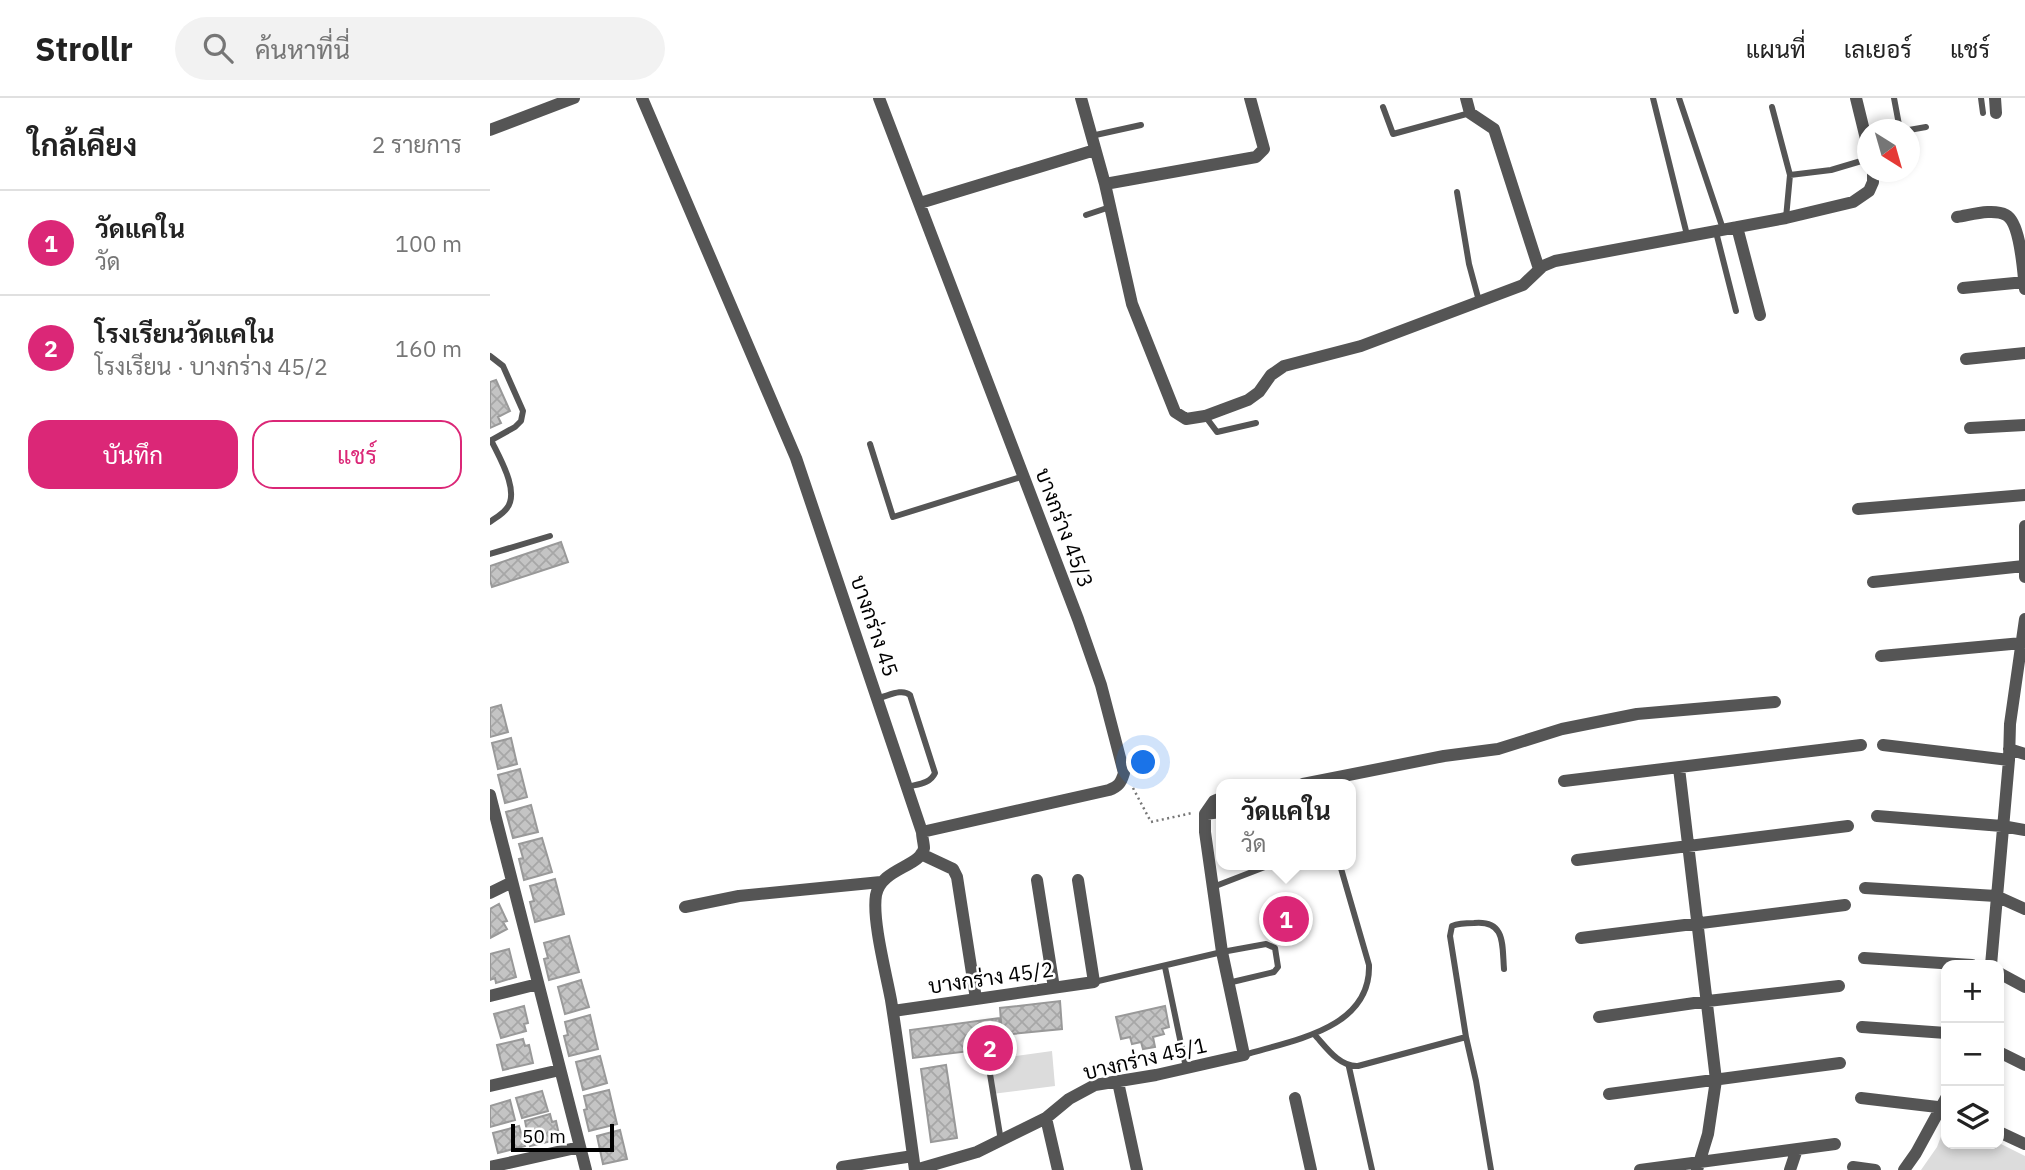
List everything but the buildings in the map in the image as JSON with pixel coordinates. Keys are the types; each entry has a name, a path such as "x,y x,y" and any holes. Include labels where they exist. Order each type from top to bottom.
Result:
{"street":[{"path":"490,130 574,98"},
{"name":"บางกร่าง 45","path":"642,98 796,457 922,832 924,848 921,854"},
{"name":"บางกร่าง 45/3","path":"880,98 1097,674 1124,773"},
{"path":"1081,98 1105,184 1132,304 1175,412 1186,419 1205,416 1248,400 1259,392 1271,375 1284,366 1361,346 1523,285 1539,270 1555,261 1786,218 1853,202 1863,197 1873,182"},
{"path":"1105,184 1256,157 1264,149 1250,98"},
{"path":"1466,98 1470,113 1494,129 1539,270"},
{"path":"1856,98 1862,119"},
{"path":"1995,98 1996,113"},
{"path":"920,203 1096,150"},
{"path":"1957,217 1998,213 2013,220 2017,230 2025,289"},
{"path":"1737,227 1760,316"},
{"path":"1963,288 2025,282"},
{"path":"1966,359 2025,354"},
{"path":"1970,428 2025,425"},
{"path":"1858,509 2025,495"},
{"path":"2025,526 2025,578"},
{"path":"1873,582 2024,566"},
{"path":"1991,960 2014,690 2025,619"},
{"path":"1881,656 2022,643"},
{"path":"1329,779 1499,749 1562,729 1637,713 1775,702"},
{"path":"1564,781 1861,745"},
{"path":"1883,745 2025,754"},
{"path":"1679,768 1716,1080 1714,1104 1699,1166"},
{"path":"922,832 1116,788 1124,773"},
{"path":"490,799 586,1170"},
{"path":"1216,800 1206,812 1205,832 1222,952 1244,1055"},
{"path":"1206,812 1216,812"},
{"path":"1878,816 2025,830"},
{"path":"1577,860 1848,826"},
{"path":"915,1170 875,910 876,892 881,882 893,871 917,859 921,854 953,869 957,877 976,999"},
{"path":"1038,880 1054,988"},
{"path":"1078,880 1094,982"},
{"path":"490,893 512,882"},
{"path":"685,907 739,896 881,882"},
{"path":"1866,888 1997,896 2025,909"},
{"path":"1581,938 1845,905"},
{"path":"1864,958 1941,963"},
{"path":"2004,976 2025,987"},
{"name":"บางกร่าง 45/2","path":"892,1011 1094,982"},
{"path":"490,996 538,984"},
{"path":"1599,1017 1839,986"},
{"path":"1862,1027 1941,1033"},
{"path":"2004,1054 2025,1065"},
{"name":"บางกร่าง 45/1","path":"915,1170 977,1152 1001,1141 1046,1118 1069,1099 1095,1085 1186,1069 1244,1055"},
{"path":"1609,1094 1840,1063"},
{"path":"490,1086 560,1070"},
{"path":"1118,1082 1137,1170"},
{"path":"1295,1098 1311,1170"},
{"path":"1861,1098 1941,1104"},
{"path":"1904,1170 1941,1110"},
{"path":"1046,1118 1058,1170"},
{"path":"2004,1134 2025,1144"},
{"path":"1640,1170 1699,1166 1835,1144"},
{"path":"490,1167 580,1147"},
{"path":"1790,1170 1797,1149"},
{"path":"842,1167 913,1156"},
{"path":"1853,1167 1875,1170"}],"lane":[{"path":"1653,98 1687,237"},
{"path":"1679,98 1720,231 1736,311"},
{"path":"1894,98 1898,119"},
{"path":"1981,98 1983,113"},
{"path":"1383,107 1393,134 1470,113"},
{"path":"1772,107 1790,175 1786,218"},
{"path":"1091,136 1141,125"},
{"path":"1920,128 1926,127"},
{"path":"1790,175 1831,170 1857,162"},
{"path":"1457,192 1469,264 1479,301"},
{"path":"1086,215 1110,207"},
{"path":"490,356 503,366 523,411 521,421 491,441 510,482 511,501 507,509 490,522"},
{"path":"1205,416 1217,432 1256,423"},
{"path":"870,444 893,517 1024,476"},
{"path":"490,554 551,536"},
{"path":"878,698 902,692 910,695 935,773 927,782 907,787"},
{"path":"1213,887 1257,870"},
{"name":"บางกร่าง 45/1","path":"1244,1055 1314,1034 1339,1021 1363,999 1370,977 1370,965 1342,870"},
{"path":"1491,1170 1466,1037 1450,936 1452,926 1483,922 1496,927 1501,935 1504,969"},
{"path":"1094,982 1222,952 1266,944 1275,948 1278,967 1274,972 1228,983"},
{"path":"1165,967 1186,1069"},
{"path":"1314,1034 1349,1066 1358,1066 1466,1037"},
{"path":"1349,1066 1372,1170"},
{"path":"989,1068 1001,1141"}],"path":[{"path":"1124,773 1152,822 1206,812"}],"shaded area":[{"path":"1052,1051 1055,1086 992,1094 988,1060"},
{"path":"1941,1136 1941,1149 2004,1149 2004,1146 2025,1156 2025,1170 1921,1170"}],"place":[{"name":"วัดแคใน","path":"1286,919"},
{"name":"โรงเรียนวัดแคใน","path":"990,1048"}]}
